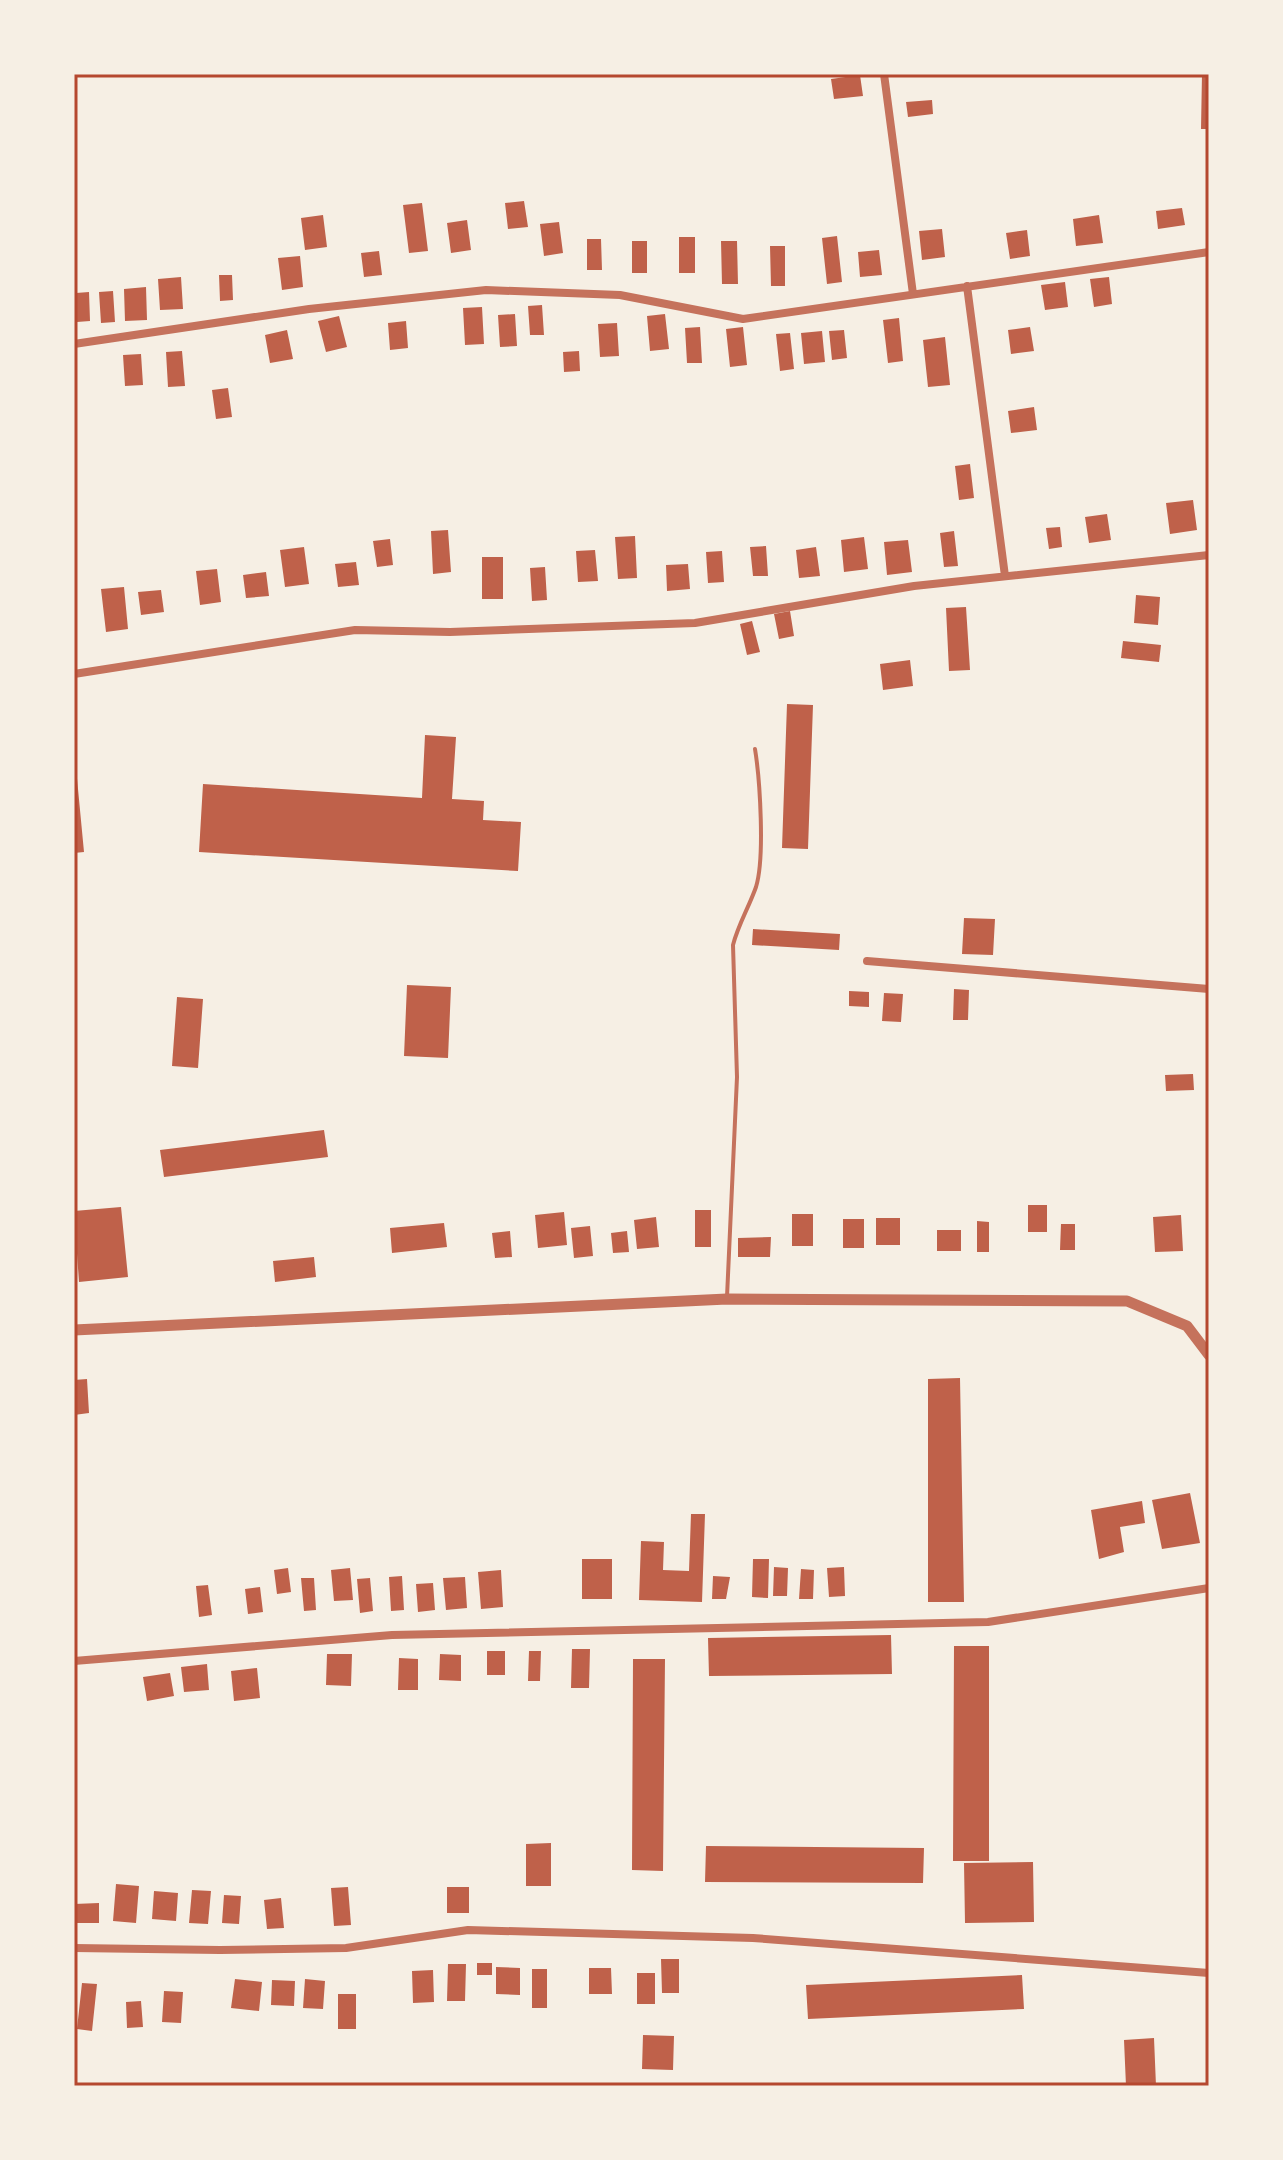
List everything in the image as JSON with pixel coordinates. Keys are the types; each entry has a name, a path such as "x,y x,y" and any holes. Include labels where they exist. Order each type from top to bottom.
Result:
{"street":[{"path":"884,74 913,294"},
{"path":"74,344 309,309 486,290 620,295 743,319 1209,252"},
{"path":"967,286 1005,576"},
{"path":"74,674 355,630 450,632 695,623 914,586 1209,555"},
{"path":"867,961 1209,989"},
{"path":"74,1330 727,1299 1127,1301 1187,1326 1209,1355"},
{"path":"74,1661 392,1635 988,1622 1209,1588"},
{"path":"74,1948 346,1948 468,1930 753,1938 1209,1973"}],"lane":[{"path":"727,1299 737,1077 733,945 737,927 756,887 759,869 759,775 755,749"}],"building":[{"path":"1202,74 1209,74 1209,129 1201,129"},
{"path":"860,75 863,96 834,99 831,79"},
{"path":"932,100 933,114 908,117 906,102"},
{"path":"524,201 528,227 508,229 505,203"},
{"path":"422,203 428,251 409,253 403,205"},
{"path":"1182,208 1185,225 1158,229 1156,211"},
{"path":"323,215 327,247 305,250 301,218"},
{"path":"1099,215 1103,243 1076,246 1073,219"},
{"path":"467,220 471,250 451,253 447,223"},
{"path":"559,222 563,253 544,256 540,224"},
{"path":"942,229 945,257 922,260 919,231"},
{"path":"1027,230 1030,256 1010,259 1006,233"},
{"path":"837,236 842,282 827,284 822,238"},
{"path":"679,237 695,237 695,273 679,273"},
{"path":"587,239 601,239 602,270 587,270"},
{"path":"632,241 647,241 647,273 632,273"},
{"path":"721,241 737,241 738,284 722,284"},
{"path":"770,246 785,246 785,286 771,286"},
{"path":"879,250 882,275 860,277 858,252"},
{"path":"379,251 382,275 364,277 361,253"},
{"path":"300,256 303,287 282,290 278,258"},
{"path":"219,275 232,275 233,300 220,301"},
{"path":"181,277 183,309 160,310 158,279"},
{"path":"1109,277 1112,304 1094,307 1090,279"},
{"path":"1065,282 1068,307 1045,310 1041,285"},
{"path":"146,287 147,320 125,321 124,289"},
{"path":"113,291 115,322 101,323 99,292"},
{"path":"89,292 90,321 77,322 76,293"},
{"path":"542,305 544,335 530,335 528,306"},
{"path":"482,307 484,344 465,345 463,308"},
{"path":"515,314 517,346 500,347 498,315"},
{"path":"665,314 669,349 650,351 647,316"},
{"path":"339,316 347,347 326,352 318,321"},
{"path":"899,318 903,361 888,363 883,320"},
{"path":"406,321 408,348 390,350 388,323"},
{"path":"617,323 619,356 600,357 598,324"},
{"path":"700,327 702,363 687,363 685,328"},
{"path":"743,327 747,365 730,367 726,329"},
{"path":"1030,327 1034,351 1011,354 1008,330"},
{"path":"287,330 293,359 270,363 265,335"},
{"path":"844,330 847,358 832,360 829,331"},
{"path":"822,331 825,362 804,364 801,333"},
{"path":"790,333 794,369 780,371 776,334"},
{"path":"945,337 950,385 928,387 923,340"},
{"path":"182,351 185,386 168,387 166,352"},
{"path":"579,351 580,371 564,372 563,352"},
{"path":"141,354 143,385 125,386 123,355"},
{"path":"228,388 232,417 216,419 212,390"},
{"path":"1034,407 1037,430 1011,433 1008,411"},
{"path":"970,464 974,498 959,500 955,466"},
{"path":"1193,500 1197,530 1170,534 1166,503"},
{"path":"1107,514 1111,540 1089,543 1085,517"},
{"path":"1060,527 1062,547 1049,549 1046,528"},
{"path":"448,530 451,572 433,574 431,531"},
{"path":"954,531 958,566 944,567 940,533"},
{"path":"635,536 637,578 618,579 615,537"},
{"path":"864,537 868,569 844,572 841,540"},
{"path":"390,539 393,565 377,567 373,541"},
{"path":"908,540 912,572 887,575 884,542"},
{"path":"766,546 768,576 753,576 750,547"},
{"path":"304,547 309,584 285,587 280,550"},
{"path":"816,547 820,576 799,578 796,550"},
{"path":"595,550 598,581 578,582 576,551"},
{"path":"722,551 724,582 708,583 706,552"},
{"path":"482,557 503,557 503,599 482,599"},
{"path":"356,562 359,585 338,587 335,564"},
{"path":"688,564 690,589 667,591 666,565"},
{"path":"545,567 547,600 532,601 530,568"},
{"path":"217,569 221,602 200,605 196,571"},
{"path":"266,572 269,596 246,598 243,575"},
{"path":"124,587 128,629 106,632 101,589"},
{"path":"161,590 164,612 141,615 138,592"},
{"path":"1136,595 1160,597 1158,625 1134,623"},
{"path":"966,607 970,670 949,671 946,608"},
{"path":"790,611 794,636 779,639 774,614"},
{"path":"752,621 760,652 747,655 740,624"},
{"path":"1123,641 1161,645 1159,662 1121,658"},
{"path":"910,660 913,686 883,690 880,664"},
{"path":"787,704 813,705 808,849 782,848"},
{"path":"425,735 456,737 452,799 484,801 483,820 521,822 518,871 199,852 203,784 422,798"},
{"path":"74,768 84,852 74,853"},
{"path":"964,918 995,919 993,955 962,954"},
{"path":"753,929 840,934 839,950 752,945"},
{"path":"407,985 451,987 448,1058 404,1056"},
{"path":"954,989 969,990 968,1020 953,1020"},
{"path":"849,991 869,992 869,1007 849,1006"},
{"path":"884,993 903,994 901,1022 882,1021"},
{"path":"177,997 203,999 198,1068 172,1066"},
{"path":"1193,1074 1194,1090 1166,1091 1165,1075"},
{"path":"324,1130 328,1157 164,1177 160,1150"},
{"path":"1028,1205 1047,1205 1047,1232 1028,1232"},
{"path":"121,1207 128,1277 79,1282 74,1211"},
{"path":"695,1210 711,1210 711,1247 695,1247"},
{"path":"564,1212 567,1245 538,1248 535,1215"},
{"path":"792,1214 813,1214 813,1246 792,1246"},
{"path":"1181,1215 1183,1251 1155,1252 1153,1217"},
{"path":"656,1217 659,1247 637,1249 634,1220"},
{"path":"876,1218 900,1218 900,1245 876,1245"},
{"path":"843,1219 864,1219 864,1248 843,1248"},
{"path":"977,1221 989,1222 989,1252 977,1252"},
{"path":"444,1223 447,1247 392,1253 390,1228"},
{"path":"1061,1224 1075,1224 1075,1250 1060,1250"},
{"path":"590,1226 593,1256 574,1258 571,1228"},
{"path":"937,1230 961,1230 961,1251 937,1251"},
{"path":"510,1231 512,1257 495,1258 492,1233"},
{"path":"627,1231 629,1252 613,1253 611,1233"},
{"path":"771,1237 770,1257 738,1257 738,1238"},
{"path":"314,1257 316,1277 275,1282 273,1261"},
{"path":"960,1378 964,1602 928,1602 928,1379"},
{"path":"87,1379 89,1413 74,1415 74,1380"},
{"path":"1190,1493 1200,1543 1162,1549 1152,1500"},
{"path":"1142,1501 1145,1523 1120,1527 1124,1552 1099,1559 1091,1510"},
{"path":"691,1514 705,1514 702,1602 639,1600 641,1541 664,1542 663,1570 689,1571"},
{"path":"582,1559 612,1559 612,1599 582,1599"},
{"path":"753,1559 769,1559 768,1598 752,1597"},
{"path":"774,1567 788,1568 787,1596 773,1596"},
{"path":"844,1567 845,1596 829,1597 827,1568"},
{"path":"288,1568 291,1592 277,1594 274,1570"},
{"path":"350,1568 353,1600 334,1601 331,1570"},
{"path":"801,1569 814,1570 813,1599 799,1599"},
{"path":"501,1570 503,1607 481,1609 478,1572"},
{"path":"402,1576 404,1610 391,1611 389,1577"},
{"path":"713,1576 730,1577 726,1599 712,1599"},
{"path":"465,1577 467,1608 446,1610 443,1578"},
{"path":"301,1578 314,1578 316,1610 304,1611"},
{"path":"370,1578 373,1611 360,1613 357,1579"},
{"path":"433,1583 435,1610 418,1612 416,1584"},
{"path":"208,1585 212,1615 199,1617 196,1586"},
{"path":"260,1587 263,1612 248,1614 245,1589"},
{"path":"891,1635 892,1674 709,1676 708,1638"},
{"path":"954,1646 989,1646 989,1861 953,1861"},
{"path":"572,1649 590,1649 589,1688 571,1688"},
{"path":"487,1651 505,1651 505,1675 487,1675"},
{"path":"529,1651 541,1651 540,1681 528,1681"},
{"path":"327,1654 352,1654 351,1686 326,1685"},
{"path":"440,1654 461,1655 461,1681 439,1680"},
{"path":"399,1658 418,1659 418,1690 398,1690"},
{"path":"633,1659 665,1659 663,1871 632,1870"},
{"path":"207,1664 209,1690 184,1692 181,1667"},
{"path":"257,1668 260,1698 234,1701 231,1671"},
{"path":"170,1673 174,1696 147,1701 143,1677"},
{"path":"551,1843 551,1886 526,1886 526,1844"},
{"path":"706,1846 924,1848 923,1883 705,1882"},
{"path":"1033,1862 1034,1922 965,1923 964,1863"},
{"path":"116,1884 139,1886 136,1923 113,1921"},
{"path":"348,1887 351,1925 334,1926 331,1888"},
{"path":"447,1887 469,1887 469,1913 447,1913"},
{"path":"192,1890 211,1891 208,1924 189,1923"},
{"path":"154,1891 178,1893 176,1921 152,1919"},
{"path":"224,1895 241,1896 239,1924 222,1923"},
{"path":"281,1898 284,1928 267,1929 264,1900"},
{"path":"99,1903 99,1923 74,1923 74,1904"},
{"path":"661,1959 679,1959 679,1993 662,1993"},
{"path":"477,1963 492,1963 492,1975 477,1975"},
{"path":"448,1964 466,1964 465,2001 447,2001"},
{"path":"496,1967 520,1968 520,1995 496,1994"},
{"path":"589,1968 611,1968 612,1994 589,1994"},
{"path":"532,1969 547,1969 547,2008 532,2008"},
{"path":"433,1970 434,2002 413,2003 412,1971"},
{"path":"637,1973 655,1973 655,2004 637,2004"},
{"path":"1022,1975 1024,2009 808,2019 806,1985"},
{"path":"235,1979 262,1982 259,2011 231,2008"},
{"path":"305,1979 325,1981 323,2009 303,2008"},
{"path":"272,1980 295,1981 294,2006 271,2005"},
{"path":"82,1983 97,1984 92,2031 77,2029"},
{"path":"164,1991 183,1992 181,2023 162,2022"},
{"path":"338,1994 356,1994 356,2029 338,2029"},
{"path":"141,2001 143,2027 127,2028 126,2002"},
{"path":"643,2035 674,2036 673,2070 642,2069"},
{"path":"1154,2038 1156,2086 1126,2086 1124,2040"}]}
